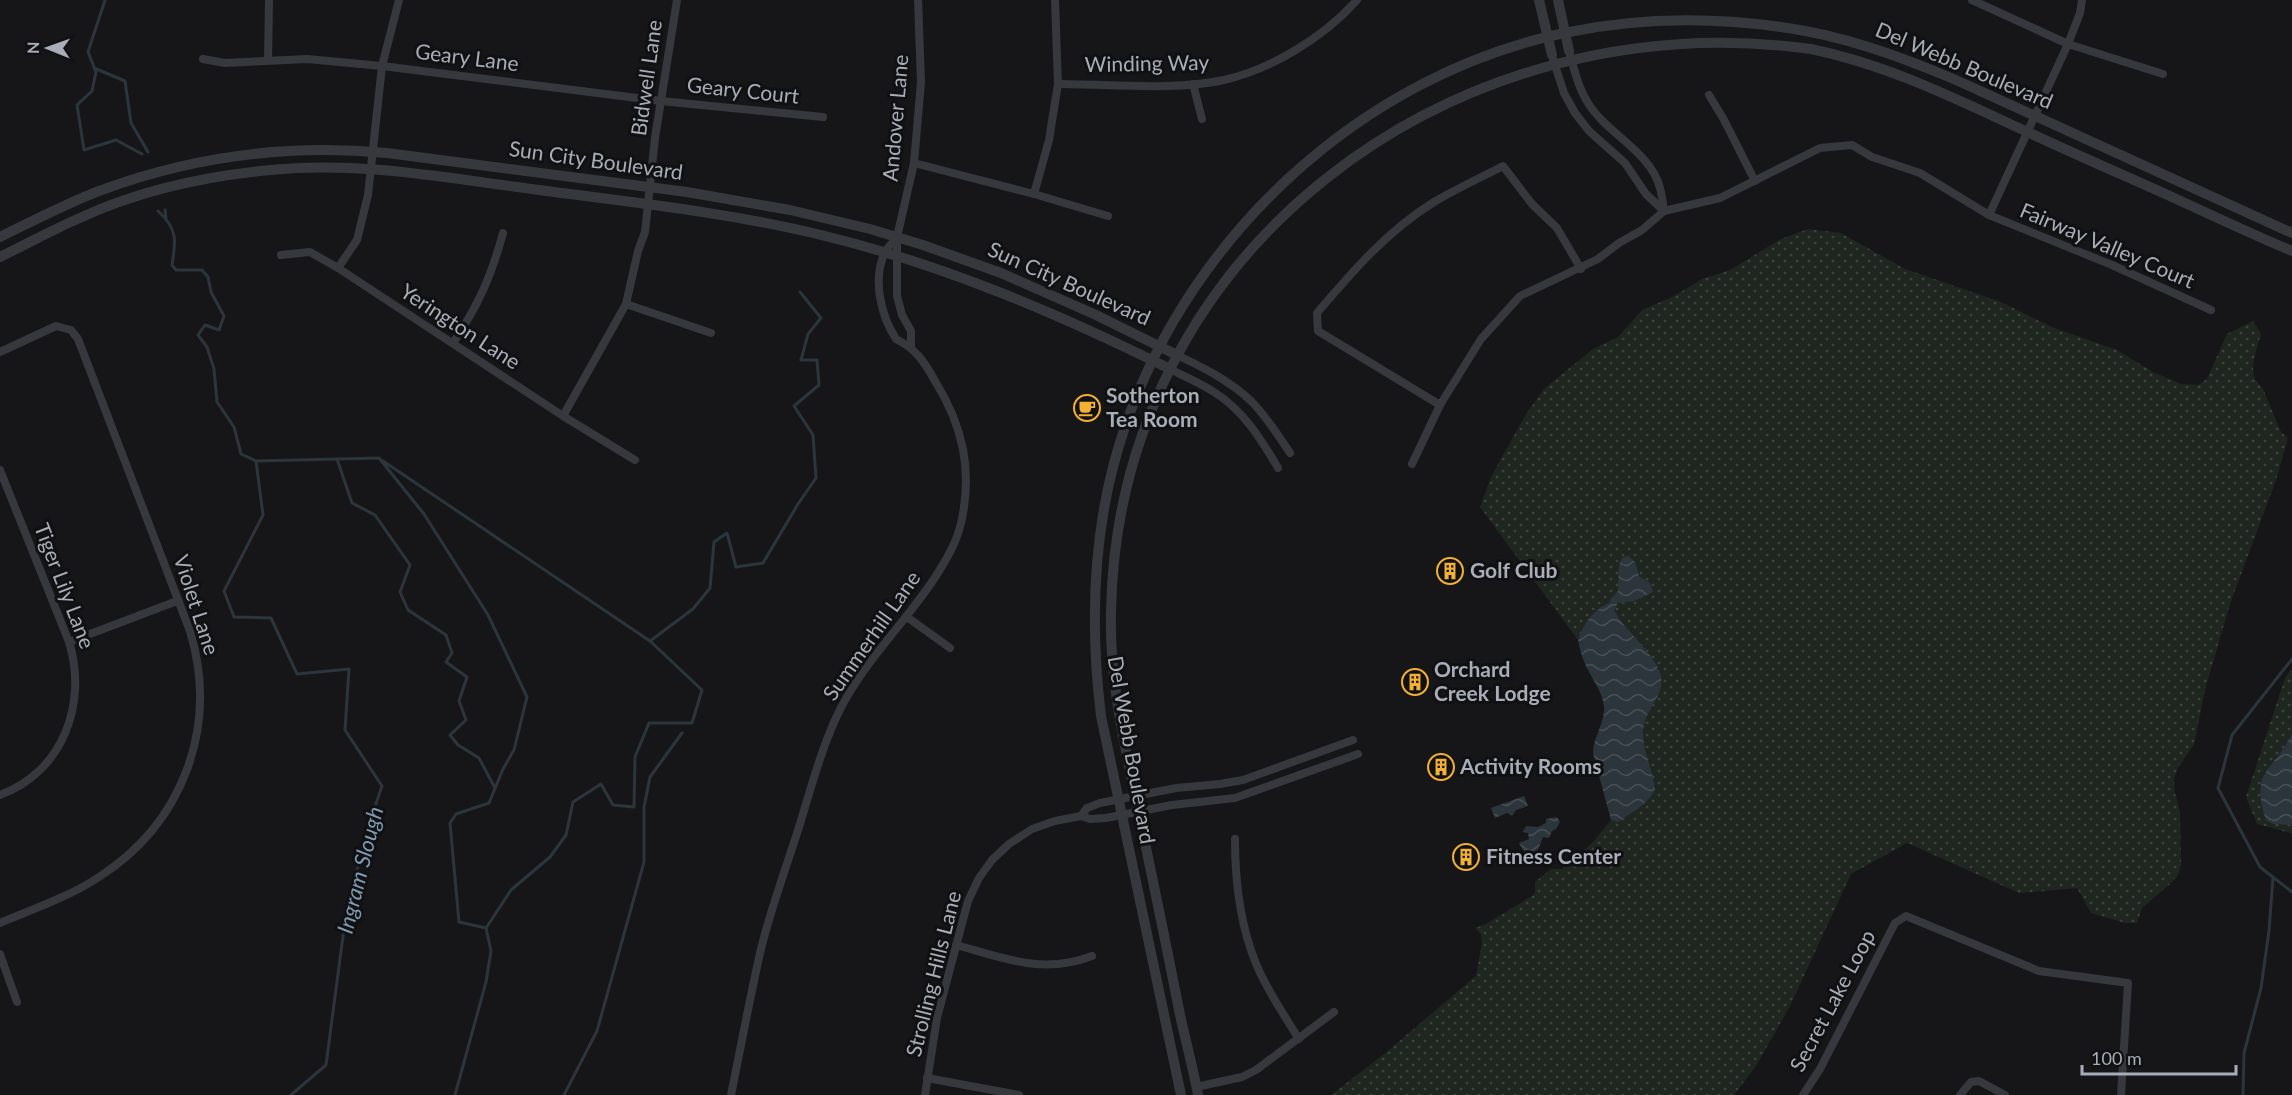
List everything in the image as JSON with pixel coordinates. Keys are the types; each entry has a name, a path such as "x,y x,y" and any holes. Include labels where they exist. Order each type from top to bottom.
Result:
{"street":[{"path":"268,0 268,60"},
{"path":"338,268 357,240 368,195 382,66 399,0"},
{"name":"Bidwell Lane","path":"563,416 626,304 638,251 645,232 661,101 677,0"},
{"name":"Andover Lane","path":"897,237 914,163 921,82 918,0"},
{"path":"1034,194 1049,140 1058,84 1055,0"},
{"name":"Winding Way","path":"1058,84 1193,84 1233,77 1296,51 1320,35 1357,0"},
{"path":"1539,0 1564,93 1575,113 1589,131 1625,163 1646,194 1664,211"},
{"path":"1558,0 1579,86 1601,120 1637,152 1652,171 1660,186 1664,211"},
{"path":"1972,0 2068,44 2163,74"},
{"path":"1989,215 2068,44 2080,13 2082,0"},
{"name":"Del Webb Boulevard","path":"1180,1095 1101,716 1096,675 1094,586 1102,522 1115,460 1126,424 1160,347 1197,284 1230,240 1272,194 1315,155 1370,116 1426,84 1485,57 1548,37 1614,25 1726,21 1832,36 1900,57 2031,124 2292,251"},
{"name":"Del Webb Boulevard","path":"1625,41 1677,38 1780,43 1870,65 2031,124 2292,233"},
{"path":"1534,60 1583,48"},
{"name":"Geary Lane","path":"203,59 225,63 307,59 382,66 661,101"},
{"path":"1193,84 1202,119"},
{"path":"1709,95 1755,181"},
{"path":"1417,108 1435,98"},
{"name":"Geary Court","path":"661,101 823,117"},
{"name":"Del Webb Boulevard","path":"1197,1091 1118,713 1113,675 1110,615 1113,558 1125,490 1134,455 1150,409 1175,354 1217,285 1263,228 1320,174 1363,141"},
{"name":"Fairway Valley Court","path":"1664,211 1720,198 1820,148 1852,145 1872,157 1920,173 1989,215 2112,265 2211,310"},
{"name":"Sun City Boulevard","path":"0,237 97,192 151,174 234,156 278,151 343,149 372,160 650,196 787,227 885,253 994,289 1168,368"},
{"name":"Sun City Boulevard","path":"0,257 102,209 186,183 236,174 372,160 650,196 790,210 897,237 1001,273 1175,354"},
{"path":"914,163 1108,216"},
{"path":"1440,405 1318,331 1317,313 1361,262 1396,230 1434,202 1503,166 1532,204 1557,228 1581,269"},
{"path":"1412,464 1440,405 1480,339 1520,297 1581,269 1642,230 1664,211"},
{"path":"453,343 473,314 493,271 503,233"},
{"name":"Summerhill Lane","path":"731,1095 761,947 819,762 835,719 855,685 907,617 949,555 961,526 967,489 966,458 959,428 946,399 928,369 911,347 896,339 882,308 880,274 885,253 897,237"},
{"name":"Summerhill Lane","path":"897,237 897,296 902,315 910,331 911,347"},
{"name":"Yerington Lane","path":"281,255 310,252 338,268 563,416 635,460"},
{"path":"626,304 711,333"},
{"name":"Violet Lane","path":"0,352 56,326 70,330 78,339 196,653 201,705 189,768 173,803 156,826 128,855 100,877 77,890 0,923"},
{"path":"1175,354 1223,379 1238,390 1263,415 1290,453"},
{"path":"1168,368 1228,402 1251,426 1278,468"},
{"name":"Tiger Lily Lane","path":"0,470 69,642 74,659 76,684 71,720 54,755 32,776 0,795"},
{"path":"69,642 177,601"},
{"path":"907,617 950,648"},
{"name":"Strolling Hills Lane","path":"1081,816 1087,808 1135,796 1176,788 1243,780 1353,740"},
{"name":"Strolling Hills Lane","path":"925,1095 937,1018 968,901 979,878 992,860 1009,844 1032,829 1055,821 1081,816 1090,819 1178,804 1235,798 1358,754"},
{"path":"1235,839 1235,876 1238,899 1253,954 1272,997 1299,1039"},
{"name":"Secret Lake Loop","path":"1803,1095 1820,1069 1895,923 1906,916 2039,971 2128,983 2121,1095"},
{"path":"956,945 1022,964 1047,966 1073,963 1092,956"},
{"path":"0,954 17,1002"},
{"path":"1197,1091 1242,1077 1256,1070 1334,1012"},
{"path":"927,1078 1019,1095"},
{"path":"1960,1095 1971,1082 1979,1081 2005,1095"}],"shaded area":[{"path":"1808,229 1841,233 1905,269 2001,302 2054,328 2117,350 2153,372 2181,384 2198,385 2207,379 2227,334 2253,321 2261,334 2254,358 2255,379 2263,389 2281,432 2288,438 2276,480 2230,604 2205,690 2194,744 2174,778 2180,812 2181,865 2178,875 2142,908 2137,923 2125,923 2091,913 2077,888 2019,893 1907,843 1851,874 1790,1006 1756,1066 1734,1095 1331,1095 1384,1054 1476,976 1482,943 1481,934 1475,928 1486,924 1532,896 1535,892 1535,882 1551,869 1562,869 1571,862 1594,841 1611,820 1618,705 1578,640 1480,507 1491,477 1526,414 1544,389 1593,349 1618,337 1642,310 1674,296 1702,279 1730,270 1781,239"},
{"path":"2292,668 2292,836 2291,833 2257,824 2246,797 2285,678"}],"water":[{"path":"1628,556 1635,562 1639,576 1650,583 1653,592 1634,601 1618,603 1614,610 1654,662 1659,670 1661,684 1643,730 1655,790 1643,804 1618,822 1611,820 1593,753 1603,719 1603,702 1584,661 1578,640 1590,618 1604,605 1610,603 1618,591 1619,565 1622,558"},
{"path":"2292,734 2292,825 2273,824 2266,820 2261,803 2262,781"},
{"path":"1524,796 1528,806 1516,810 1512,816 1507,813 1495,818 1491,808"},
{"path":"1557,817 1560,822 1556,829 1552,831 1549,838 1543,837 1538,850 1530,856 1519,843 1529,839 1528,833 1523,832 1526,826 1538,827 1546,823 1546,819"}],"waterway":[{"path":"105,0 88,52 96,72 92,91 77,105 84,150 116,140 142,154"},
{"path":"94,68 125,81 131,123 148,152"},
{"name":"Ingram Slough","path":"165,210 166,218"},
{"name":"Ingram Slough","path":"158,211 169,224 174,236 172,265 176,270 202,270 208,277 211,292 224,316 219,330 205,325 198,335 207,347 214,369 217,402 234,427 241,454 256,461 263,515 224,591 234,617 271,618 297,674 349,669 345,730 382,786 366,833 345,921 326,1065 291,1095"},
{"path":"455,1095 486,982 491,951 486,928 511,890 550,857 566,835 573,802 601,784 613,805 634,807 635,757 649,723 692,723 702,690 650,641 693,609 710,588 714,542 727,533 736,567 763,563 816,478 813,435 794,406 819,385 817,360 801,360 808,334 821,318 800,292"},
{"path":"256,461 379,458 424,514 488,615 527,697 514,750 503,769 489,803 456,814 450,823 459,922 486,928"},
{"path":"337,459 352,503 375,515 410,565 400,592 408,610 446,635 452,653 446,662 467,677 459,701 466,720 450,735 458,745 479,758 495,788"},
{"path":"383,461 650,641"},
{"path":"2292,659 2232,735 2218,788 2260,867 2292,892"},
{"path":"564,1095 597,1031 644,862 644,807 650,777 682,733"},
{"path":"2243,1095 2244,1053 2261,988 2269,931 2273,877"}],"place":[{"name":"Sotherton Tea Room","path":"1087,408"},
{"name":"Golf Club","path":"1450,571"},
{"name":"Orchard Creek Lodge","path":"1415,682"},
{"name":"Activity Rooms","path":"1441,767"},
{"name":"Fitness Center","path":"1466,857"}]}
